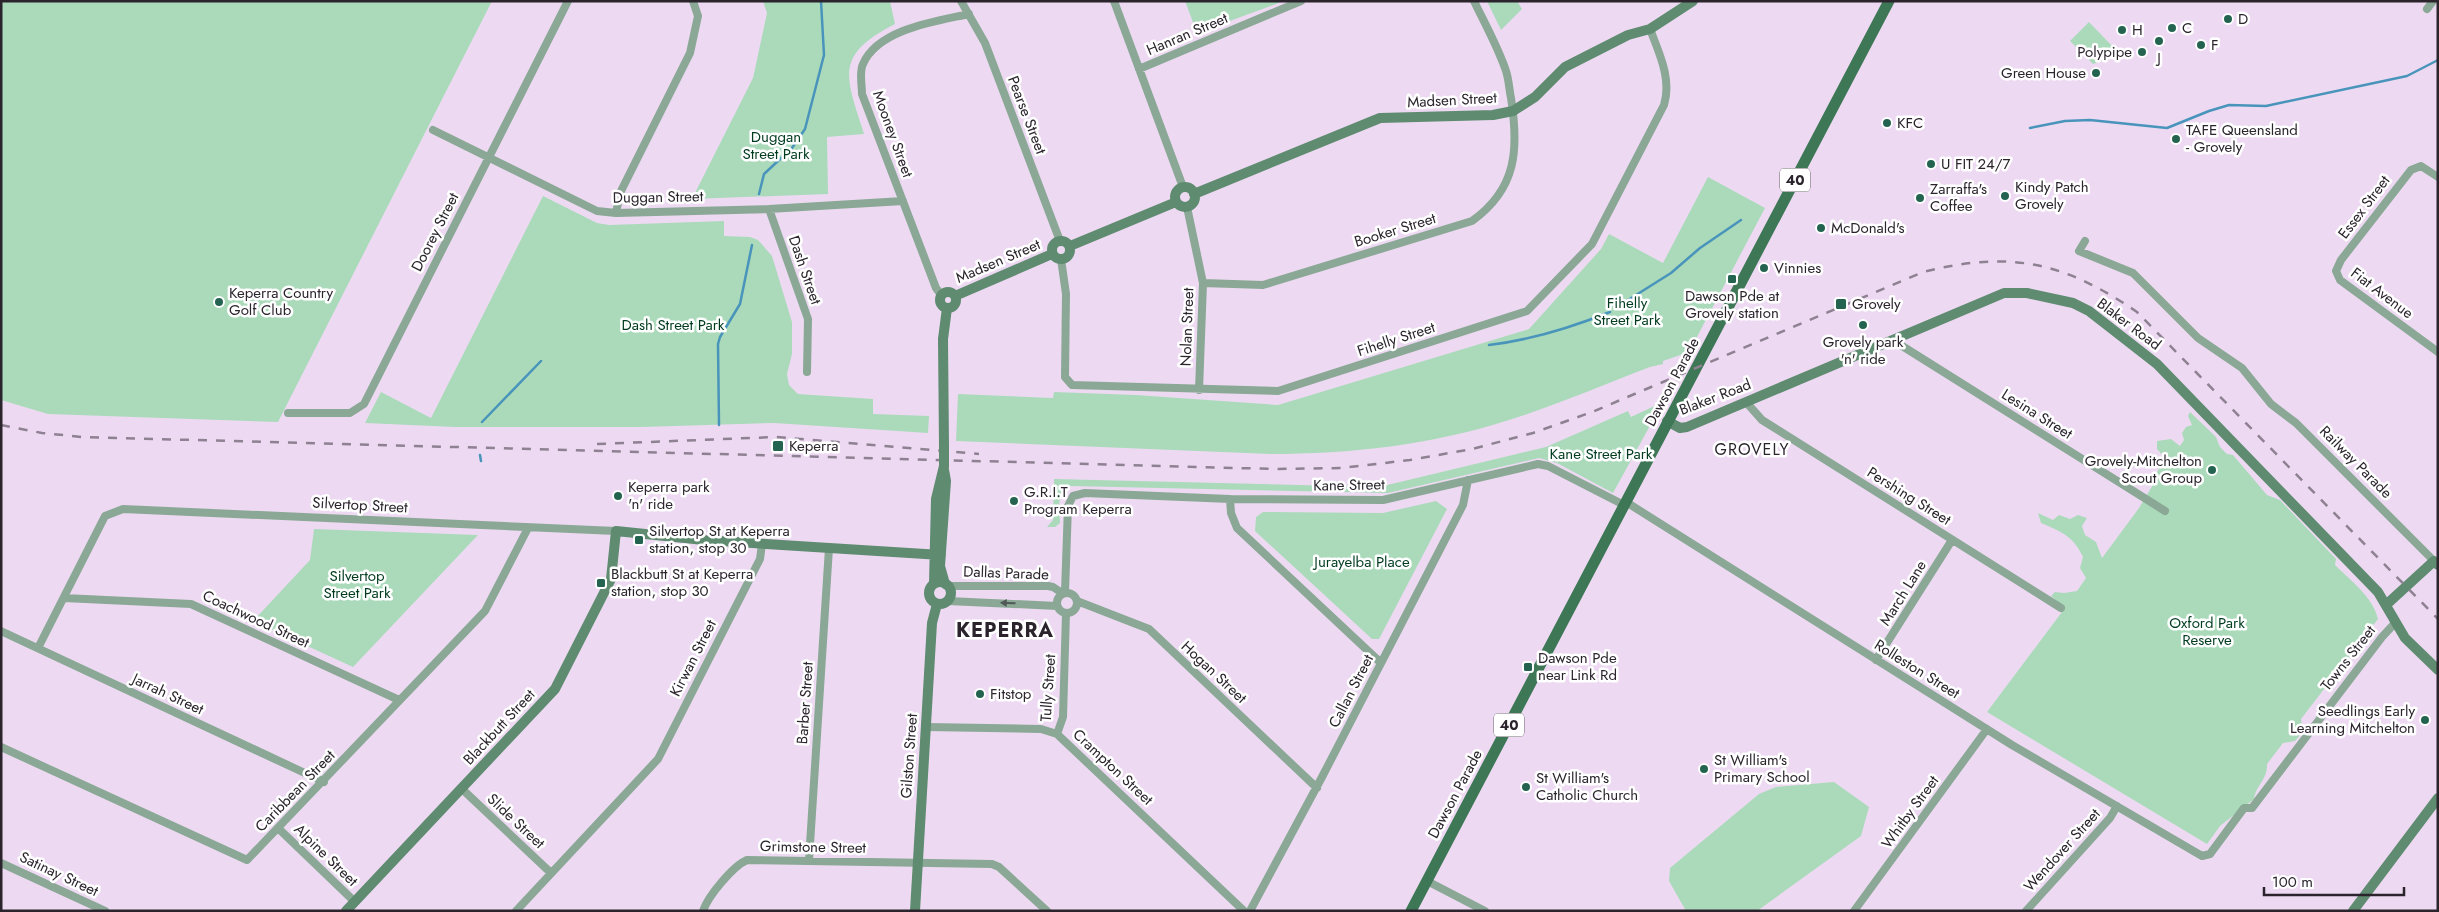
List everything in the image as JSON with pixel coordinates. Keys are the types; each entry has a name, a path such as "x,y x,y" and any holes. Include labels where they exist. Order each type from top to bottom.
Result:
{"main road":[{"name":"Dawson Parade","path":"1411,911 1889,1"}],"street":[{"name":"Doorey Street","path":"288,413 350,413 364,404 568,1"},
{"path":"616,213 620,193 690,54 698,16 693,1"},
{"name":"Pearse Street","path":"961,1 986,43 1060,241"},
{"path":"1114,1 1184,187 1191,190 1194,194 1194,201 1187,207 1180,206 1176,202 1176,192 1184,187"},
{"name":"Hanran Street","path":"1139,69 1301,1"},
{"path":"1474,1 1508,74 1513,111"},
{"name":"Madsen Street","path":"1194,194 1380,118 1493,115 1513,111 1535,97 1565,67 1628,35 1650,29 1693,1"},
{"path":"2428,9 2433,1"},
{"name":"Mooney Street","path":"942,296 936,288 862,94 862,64 873,50 889,37 923,24 968,14"},
{"name":"Fihelly Street","path":"1057,256 1066,294 1065,377 1072,385 1198,390 1283,390 1526,311 1592,244 1664,105 1667,95 1665,70 1650,29"},
{"name":"Booker Street","path":"1204,283 1263,285 1472,221 1492,204 1503,191 1513,161 1515,140 1513,111"},
{"name":"Duggan Street","path":"433,130 597,211 616,213 769,209 903,201"},
{"name":"Essex Street","path":"2336,271 2341,260 2402,179 2411,170 2421,166 2438,177"},
{"path":"1070,246 1176,202"},
{"name":"Nolan Street","path":"1187,207 1204,283 1198,390"},
{"name":"Dash Street","path":"769,209 808,319 807,372"},
{"path":"1060,241 1066,242 1070,246 1068,256 1057,256 1053,245 1060,241"},
{"name":"Railway Parade","path":"2084,241 2079,251 2133,273 2198,338 2242,368 2271,404 2296,423 2436,563"},
{"name":"Madsen Street","path":"955,296 1057,256"},
{"name":"Fiat Avenue","path":"2336,271 2340,280 2438,352"},
{"path":"947,292 955,296 956,304 947,308 941,303 942,296 947,292"},
{"name":"Blaker Road","path":"1667,421 1680,428 1687,427 2004,293 2036,295 2073,303 2088,310 2156,364 2378,592 2387,604 2395,623 2405,638 2438,670"},
{"path":"937,555 940,570 950,595 948,601 937,604 930,597 930,590 934,584 937,555 937,491 944,466 943,339 947,308"},
{"name":"Lesina Street","path":"1896,339 1899,344 2165,511"},
{"name":"Pershing Street","path":"1746,402 1762,420 2061,608"},
{"name":"Kane Street","path":"1063,593 1068,506 1073,496 1085,493 1230,499 1383,500 1538,464 1548,466 1625,503"},
{"name":"Callan Street","path":"1250,911 1317,788 1463,505 1468,480"},
{"path":"1230,499 1231,513 1237,528 1381,663"},
{"name":"Rolleston Street","path":"1625,503 1988,729 2197,855"},
{"name":"Silvertop Street","path":"38,648 105,516 123,509 616,531 762,544"},
{"name":"Caribbean Street","path":"1,747 247,860 324,782 399,700 485,611 528,528"},
{"name":"Blackbutt Street","path":"346,911 555,689 611,579 616,531"},
{"name":"March Lane","path":"1876,660 1952,540"},
{"path":"762,544 937,555"},
{"name":"Kirwan Street","path":"516,911 658,759 760,559 762,544"},
{"name":"Barber Street","path":"809,860 829,548"},
{"path":"2387,604 2436,563"},
{"path":"934,584 946,585"},
{"name":"Dallas Parade","path":"946,585 1053,587 1063,593"},
{"path":"1063,593 1072,593 1077,601 1074,610 1066,613 1057,606 1056,600 1063,593"},
{"name":"Coachwood Street","path":"64,598 191,604 399,700"},
{"name":"Dallas Parade","path":"948,601 1057,606"},
{"name":"Hogan Street","path":"1077,601 1149,630 1317,788"},
{"name":"Gilston Street","path":"915,911 932,623 937,604"},
{"name":"Tully Street","path":"1057,734 1063,717 1066,613"},
{"name":"Towns Street","path":"2197,855 2205,856 2210,854 2244,808 2252,808 2382,637 2395,623"},
{"name":"Jarrah Street","path":"1,631 324,782"},
{"name":"Crampton Street","path":"926,726 1041,729 1057,734 1244,911"},
{"name":"Whitby Street","path":"1854,911 1988,729"},
{"name":"Slide Street","path":"462,789 551,873"},
{"path":"2353,911 2438,798"},
{"name":"Wendover Street","path":"2026,911 2110,818 2116,806"},
{"name":"Alpine Street","path":"278,829 355,902"},
{"name":"Grimstone Street","path":"703,911 716,889 744,861 809,860 996,866 1047,911"},
{"name":"Satinay Street","path":"1,862 104,911"},
{"path":"1427,881 1485,911"}],"green space":[{"path":"1,1 492,1 278,422 48,414 1,400"},
{"name":"Duggan Street Park","path":"763,1 890,1 895,24 861,47 853,58 849,69 853,97 864,134 827,137 828,194 692,199 753,78 767,13"},
{"path":"1185,1 1284,1 1197,33"},
{"path":"1487,1 1517,1 1522,9 1501,30"},
{"path":"2089,22 2115,49 2104,60 2093,64 2070,41"},
{"name":"Fihelly Street Park","path":"1708,177 1765,208 1689,352 1663,361 1663,364 1650,367 1545,408 1480,429 1420,442 1361,450 1300,454 956,441 958,394 1053,398 1054,392 1136,395 1278,405 1529,329 1601,249 1609,234 1663,263"},
{"name":"Dash Street Park","path":"543,196 597,223 609,225 724,221 724,236 750,237 758,240 772,256 792,322 792,354 787,374 789,385 798,394 873,399 873,414 929,416 928,433 774,423 642,427 455,427 365,423 381,392 431,418"},
{"name":"Kane Street Park","path":"1663,402 1613,493 1557,463 1539,458 1388,493 1070,486 1062,492 1060,497 1060,523 1055,527 1047,527 1053,520 1054,479 1379,487 1546,447 1628,411 1631,417"},
{"name":"Oxford Park Reserve","path":"2190,412 2216,437 2220,447 2227,454 2233,455 2267,495 2280,500 2336,559 2335,565 2366,596 2378,619 2301,719 2303,732 2295,741 2283,743 2267,764 2266,774 2254,799 2220,826 2207,844 1987,712 2065,608 2051,596 2055,592 2077,591 2086,578 2080,568 2083,557 2075,544 2061,532 2041,523 2038,513 2053,520 2059,515 2070,519 2078,515 2087,518 2082,526 2085,535 2096,542 2102,558 2139,508 2154,483 2157,472 2165,458 2157,449 2157,441 2171,439 2180,446 2184,440 2182,433 2186,427 2192,425 2188,416"},
{"name":"Jurayelba Place","path":"1436,501 1447,509 1379,639 1372,639 1255,531 1256,517 1263,512 1383,513"},
{"name":"Silvertop Street Park","path":"314,529 478,535 353,667 253,621 310,560"},
{"path":"1834,782 1869,807 1861,836 1757,911 1686,911 1669,881 1670,868 1759,794 1776,787"}],"waterway":[{"path":"759,194 764,174 792,148 805,129 824,55 821,1"},
{"path":"2030,128 2065,121 2090,120 2167,128 2229,105 2266,106 2407,76 2438,60"},
{"path":"1617,307 1671,273 1700,248 1741,220"},
{"path":"719,425 718,344 720,337 740,304 752,245"},
{"path":"1489,345 1551,333 1610,312"},
{"path":"482,422 541,361"},
{"path":"480,455 481,461"}],"railway":[{"path":"1,425 42,433 82,437 1274,469 1342,468 1410,460 1472,449 1533,433 1592,412 1923,272 1954,265 2010,262 2036,265 2060,272 2085,282 2137,312 2438,619"},
{"path":"597,444 776,437 979,454"}],"place":[{"name":"D","path":"2228,19"},
{"name":"C","path":"2172,28"},
{"name":"H","path":"2122,30"},
{"name":"J","path":"2159,41"},
{"name":"F","path":"2201,45"},
{"name":"Polypipe","path":"2142,52"},
{"name":"Green House","path":"2096,73"},
{"name":"KFC","path":"1887,123"},
{"name":"TAFE Queensland - Grovely","path":"2176,139"},
{"name":"U FIT 24/7","path":"1931,164"},
{"name":"Kindy Patch Grovely","path":"2005,196"},
{"name":"Zarraffa's Coffee","path":"1920,198"},
{"name":"McDonald's","path":"1821,228"},
{"name":"Vinnies","path":"1764,268"},
{"name":"Dawson Pde at Grovely station","path":"1732,279"},
{"name":"Keperra Country Golf Club","path":"219,302"},
{"name":"Grovely","path":"1841,304"},
{"name":"Grovely park 'n' ride","path":"1863,325"},
{"name":"Keperra","path":"778,446"},
{"name":"Grovely-Mitchelton Scout Group","path":"2212,470"},
{"name":"Keperra park 'n' ride","path":"618,496"},
{"name":"G.R.I.T Program Keperra","path":"1014,501"},
{"name":"Silvertop St at Keperra station, stop 30","path":"639,540"},
{"name":"Blackbutt St at Keperra station, stop 30","path":"601,583"},
{"name":"Dawson Pde near Link Rd","path":"1528,667"},
{"name":"Fitstop","path":"980,694"},
{"name":"Seedlings Early Learning Mitchelton","path":"2425,720"},
{"name":"St William's Primary School","path":"1704,769"},
{"name":"St William's Catholic Church","path":"1526,787"}],"district":[{"name":"GROVELY","path":"1752,449"},
{"name":"KEPERRA","path":"1005,630"}]}
